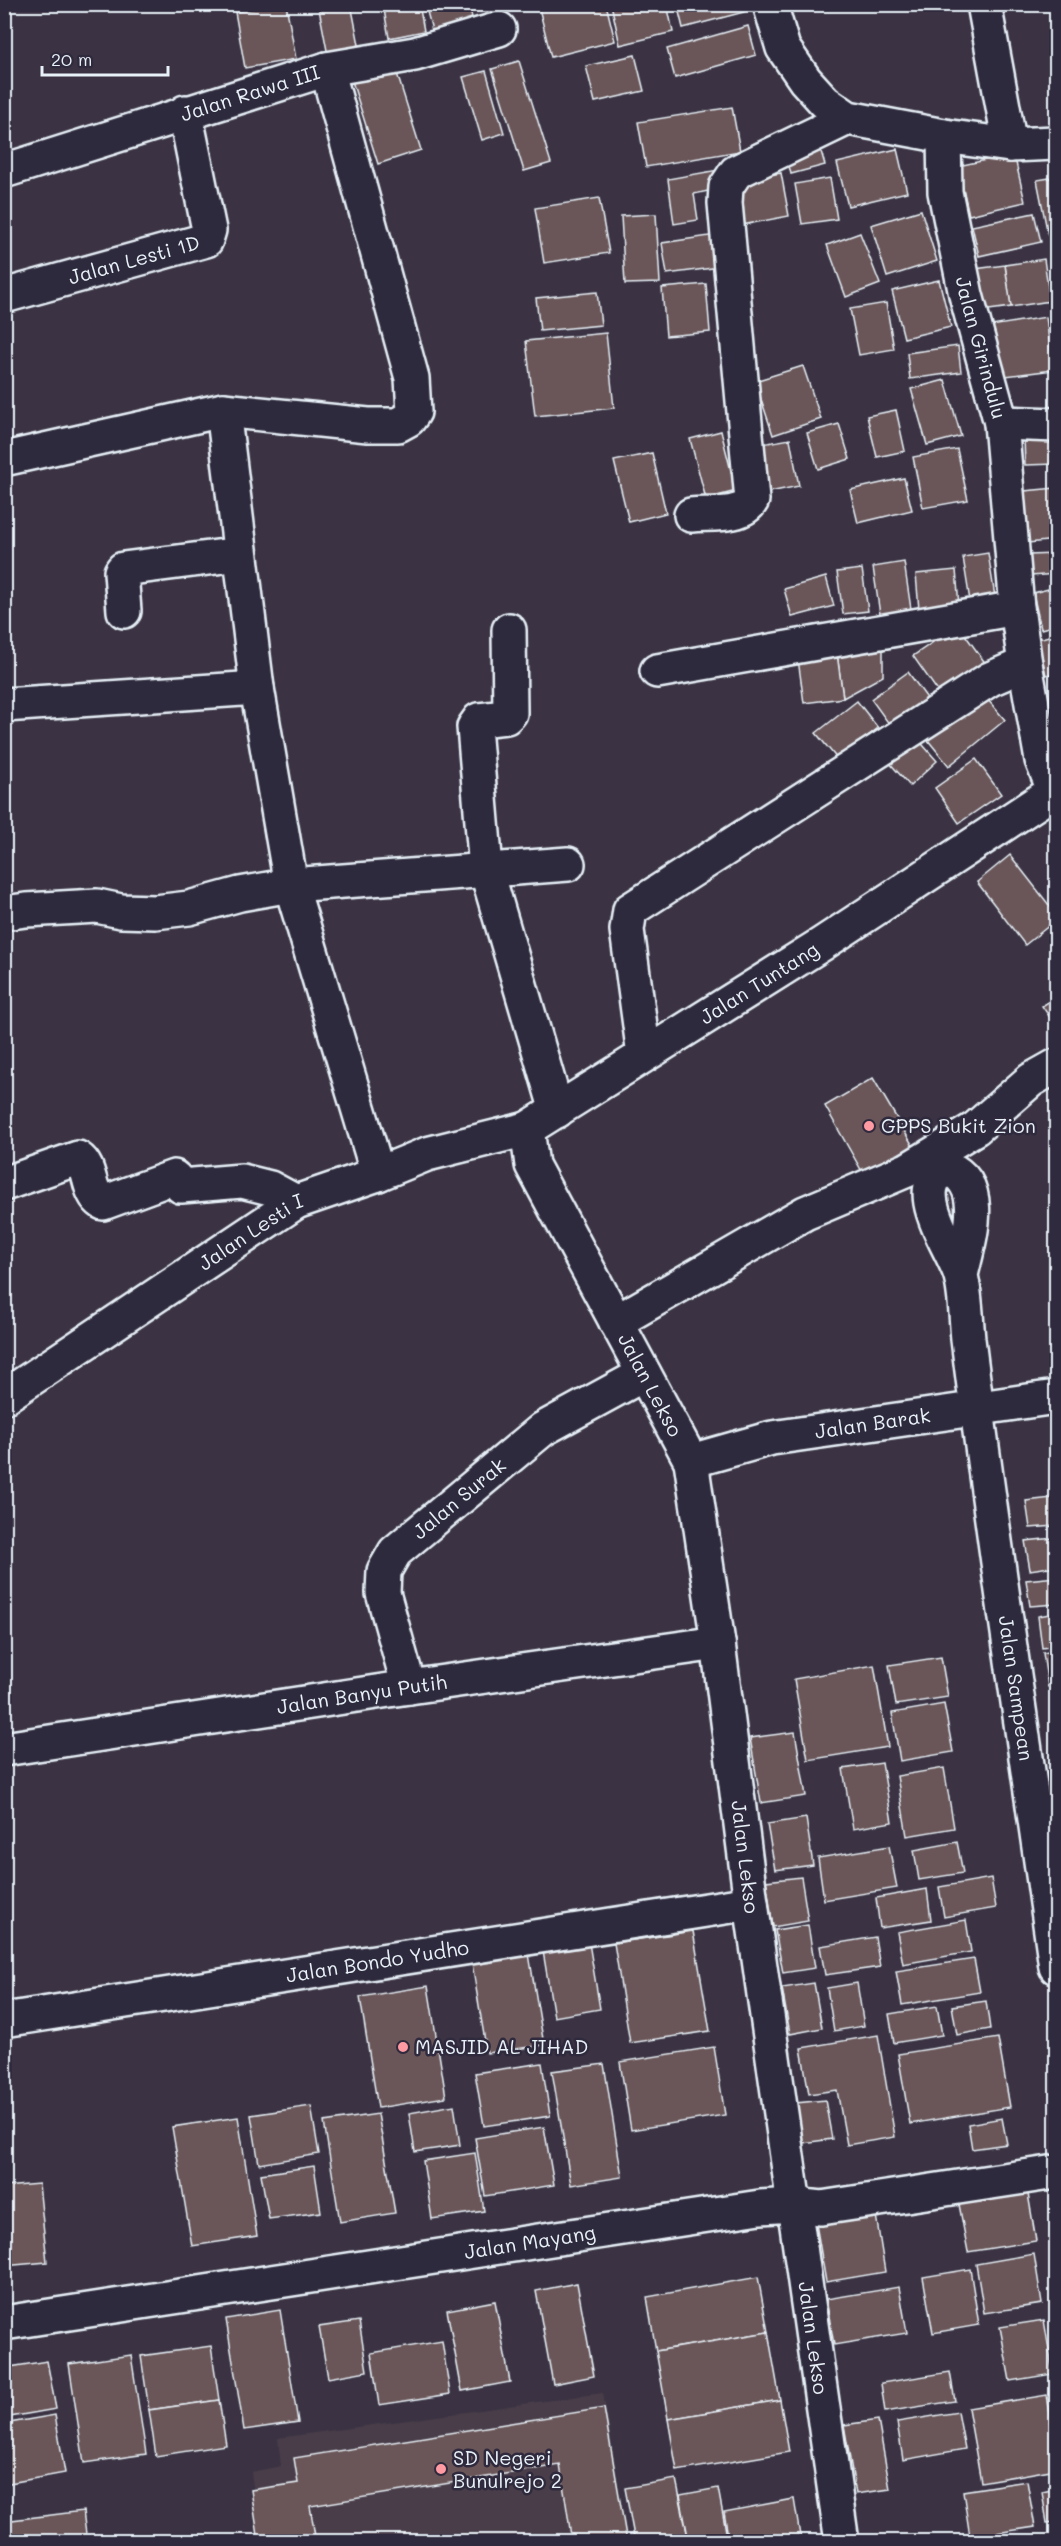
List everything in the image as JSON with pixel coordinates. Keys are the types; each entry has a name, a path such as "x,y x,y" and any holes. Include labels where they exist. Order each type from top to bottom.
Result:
{"street":[{"path":"770,4 783,48 804,80 825,102 848,118 944,136 1010,145 1056,143"},
{"path":"984,4 1010,145"},
{"name":"Jalan Rawa III","path":"4,171 327,69 415,54 500,29"},
{"path":"4,459 223,410 368,425 398,425 409,419 414,412 412,378 327,69"},
{"name":"Jalan Lesti 1D","path":"5,296 206,240 209,230 185,112"},
{"path":"691,514 739,511 748,508 752,501 725,202 726,187 736,172 848,118"},
{"name":"Jalan Girindulu","path":"944,136 945,192 966,295 1001,423 1024,664 1042,760 1056,792"},
{"path":"223,410 256,688 291,885 378,1174"},
{"path":"1001,423 1056,425"},
{"path":"124,611 121,572 123,569 240,554"},
{"path":"657,671 1017,608"},
{"path":"509,630 510,713 506,717 479,720 474,727 486,869 557,1111"},
{"path":"644,1055 627,930 630,910 981,685 1024,664"},
{"path":"4,705 256,688"},
{"name":"Jalan Tuntang","path":"527,1129 822,944 1056,792"},
{"path":"4,914 26,910 97,906 121,911 155,912 189,908 240,894 291,885 568,864"},
{"path":"616,1322 805,1212 907,1170 944,1159 1032,1080 1056,1066"},
{"name":"Jalan Lesti I","path":"4,1397 296,1202 378,1174 427,1154 527,1129"},
{"name":"Jalan Lekso","path":"527,1129 532,1165 691,1461 842,2541"},
{"path":"4,1184 78,1158 84,1163 95,1197 103,1203 174,1177 181,1186 242,1181 270,1188 296,1202"},
{"name":"Jalan Sampean","path":"944,1159 967,1185 972,1199 973,1217 961,1275 977,1409 1056,1967"},
{"name":"Jalan Surak","path":"409,1687 383,1593 384,1571 395,1552 543,1429 644,1374"},
{"name":"Jalan Barak","path":"691,1461 772,1438 1056,1397"},
{"name":"Jalan Banyu Putih","path":"4,1749 409,1687 718,1643"},
{"name":"Jalan Bondo Yudho","path":"4,2020 751,1903"},
{"name":"Jalan Mayang","path":"4,2323 760,2207 794,2205 821,2208 1056,2172"}],"shaded area":[{"name":"SD Negeri Bunulrejo 2","path":"603,2393 628,2541 261,2541 251,2472 281,2466 278,2438"}],"building":[{"path":"286,4 296,59 245,68 235,12"},
{"path":"318,4 351,4 361,55 329,61"},
{"path":"383,4 419,4 424,31 389,38"},
{"path":"425,4 468,4 474,24 433,34"},
{"path":"554,4 606,4 615,41 551,57 539,8"},
{"path":"611,4 667,4 673,32 620,45"},
{"path":"677,4 742,4 744,12 683,28"},
{"path":"990,4 1044,4 992,14"},
{"path":"748,26 756,55 675,78 667,49"},
{"path":"635,55 644,91 595,102 586,66"},
{"path":"519,61 551,163 524,171 492,69"},
{"path":"395,67 421,150 378,164 352,81"},
{"path":"486,71 504,133 482,140 463,77"},
{"path":"732,107 740,151 646,167 638,122"},
{"path":"818,141 825,165 791,174 785,150"},
{"path":"897,149 907,192 848,206 837,163"},
{"path":"1014,154 1025,202 969,215 958,166"},
{"path":"718,170 722,188 694,194 698,220 674,224 668,179"},
{"path":"781,173 789,216 742,225 734,182"},
{"path":"1056,177 1056,234 1048,235 1037,180"},
{"path":"830,178 837,219 802,224 795,184"},
{"path":"599,198 609,253 544,263 535,208"},
{"path":"921,210 937,261 887,277 871,225"},
{"path":"1034,213 1041,242 979,256 972,226"},
{"path":"656,214 660,283 625,284 621,216"},
{"path":"860,233 880,284 846,297 827,245"},
{"path":"716,235 720,267 667,274 662,243"},
{"path":"1044,259 1050,301 1011,307 1005,265"},
{"path":"1005,265 1011,307 974,312 967,270"},
{"path":"939,280 951,327 904,338 892,291"},
{"path":"706,284 710,332 666,336 662,288"},
{"path":"597,292 601,325 540,331 536,298"},
{"path":"886,303 894,349 859,355 850,309"},
{"path":"1046,317 1053,370 998,377 991,326"},
{"path":"606,333 614,408 535,416 526,341"},
{"path":"958,346 961,372 910,379 907,353"},
{"path":"803,366 821,419 773,435 755,381"},
{"path":"945,380 961,436 927,445 911,389"},
{"path":"896,410 905,451 877,457 867,416"},
{"path":"839,424 850,459 818,469 807,433"},
{"path":"721,431 736,491 706,499 690,439"},
{"path":"1056,436 1056,464 1025,465 1024,437"},
{"path":"790,439 799,486 760,494 751,446"},
{"path":"957,449 968,500 923,508 913,457"},
{"path":"652,453 666,513 629,522 614,461"},
{"path":"904,478 912,510 858,523 850,490"},
{"path":"1056,488 1056,540 1028,543 1024,491"},
{"path":"988,553 995,597 970,601 963,557"},
{"path":"1056,554 1056,574 1031,576 1029,555"},
{"path":"904,562 912,616 881,621 873,567"},
{"path":"862,569 868,611 843,614 837,572"},
{"path":"956,570 959,606 919,610 916,574"},
{"path":"826,577 834,606 792,617 784,589"},
{"path":"1056,587 1056,625 1041,629 1033,593"},
{"path":"958,625 986,664 941,696 913,656"},
{"path":"1056,634 1056,673 1046,675 1038,639"},
{"path":"883,641 883,676 843,698 836,646"},
{"path":"836,646 843,698 804,703 797,652"},
{"path":"908,672 929,701 892,728 871,699"},
{"path":"982,693 1005,720 949,766 927,739"},
{"path":"857,701 878,728 838,760 816,733"},
{"path":"1056,711 1056,737 1045,718"},
{"path":"916,737 937,761 910,786 888,761"},
{"path":"976,759 1001,794 959,823 935,788"},
{"path":"1010,855 1056,914 1056,920 1025,945 977,882"},
{"path":"1056,997 1056,1026 1042,1006"},
{"name":"GPPS Bukit Zion","path":"873,1078 913,1146 864,1175 825,1106"},
{"path":"1052,1498 1055,1526 1030,1528 1026,1501"},
{"path":"1054,1538 1056,1566 1030,1570 1025,1541"},
{"path":"1056,1577 1056,1604 1030,1606 1026,1580"},
{"path":"1056,1613 1056,1646 1042,1648 1038,1616"},
{"path":"1056,1651 1056,1686 1048,1687 1043,1653"},
{"path":"941,1657 948,1697 896,1705 889,1665"},
{"path":"874,1665 888,1747 808,1760 794,1679"},
{"path":"944,1704 953,1752 900,1761 892,1713"},
{"path":"795,1732 806,1796 761,1803 750,1738"},
{"path":"882,1763 892,1822 853,1829 843,1769"},
{"path":"944,1768 954,1828 907,1836 897,1776"},
{"path":"806,1818 813,1865 775,1870 767,1824"},
{"path":"957,1842 963,1873 919,1880 914,1850"},
{"path":"889,1846 897,1888 824,1900 818,1858"},
{"path":"801,1877 808,1921 773,1927 766,1881"},
{"path":"991,1878 996,1908 944,1917 939,1887"},
{"path":"927,1889 931,1920 880,1928 876,1898"},
{"path":"966,1920 971,1952 903,1964 897,1932"},
{"path":"808,1925 815,1968 783,1973 775,1930"},
{"path":"693,1931 710,2031 630,2043 614,1943"},
{"path":"875,1937 880,1967 825,1975 820,1946"},
{"path":"589,1943 600,2009 554,2017 543,1951"},
{"path":"529,1954 544,2045 487,2053 472,1964"},
{"path":"974,1959 980,1992 902,2005 896,1971"},
{"path":"814,1983 822,2028 790,2034 782,1988"},
{"path":"857,1983 864,2026 834,2031 827,1988"},
{"name":"MASJID AL JIHAD","path":"428,1986 446,2097 378,2108 360,1997"},
{"path":"986,2001 990,2029 957,2035 952,2006"},
{"path":"937,2006 942,2035 894,2043 889,2014"},
{"path":"878,2035 895,2137 847,2145 837,2090 809,2094 801,2048"},
{"path":"998,2038 1010,2107 910,2124 898,2054"},
{"path":"714,2047 725,2115 631,2130 620,2062"},
{"path":"542,2063 550,2116 484,2126 475,2073"},
{"path":"604,2064 622,2177 571,2185 552,2071"},
{"path":"825,2100 832,2139 803,2143 796,2103"},
{"path":"454,2105 460,2145 415,2152 409,2113"},
{"path":"311,2106 319,2154 259,2164 251,2115"},
{"path":"378,2114 395,2213 340,2222 324,2122"},
{"path":"238,2117 257,2236 192,2246 172,2127"},
{"path":"1002,2118 1007,2144 972,2149 968,2124"},
{"path":"544,2127 554,2185 485,2196 475,2138"},
{"path":"475,2153 484,2211 432,2219 423,2161"},
{"path":"314,2166 321,2212 269,2219 261,2174"},
{"path":"39,2184 47,2262 4,2266 4,2187"},
{"path":"1027,2188 1036,2241 968,2252 958,2199"},
{"path":"876,2215 885,2272 826,2282 816,2224"},
{"path":"1034,2254 1042,2304 984,2313 976,2264"},
{"path":"970,2269 979,2325 933,2333 923,2277"},
{"path":"758,2277 768,2332 656,2351 647,2297"},
{"path":"577,2283 594,2376 553,2384 536,2291"},
{"path":"899,2287 907,2333 834,2345 826,2299"},
{"path":"495,2301 510,2382 462,2391 447,2310"},
{"path":"280,2310 298,2422 244,2430 226,2319"},
{"path":"1044,2320 1053,2374 1010,2381 1000,2327"},
{"path":"359,2321 367,2371 328,2378 319,2327"},
{"path":"768,2332 780,2400 668,2419 656,2351"},
{"path":"442,2341 450,2394 379,2405 371,2353"},
{"path":"211,2346 219,2400 149,2410 141,2356"},
{"path":"131,2355 146,2454 84,2463 69,2364"},
{"path":"47,2361 56,2409 4,2418 4,2368"},
{"path":"950,2372 955,2401 885,2412 881,2383"},
{"path":"1047,2395 1056,2452 1056,2469 981,2482 968,2408"},
{"path":"219,2400 226,2445 156,2456 149,2410"},
{"path":"780,2400 789,2452 677,2471 668,2419"},
{"path":"604,2408 627,2542 572,2542 560,2465 310,2506 316,2542 259,2542 251,2490 298,2483 294,2458"},
{"path":"958,2412 965,2449 903,2460 897,2422"},
{"path":"55,2415 65,2473 4,2484 4,2424"},
{"path":"878,2420 890,2489 856,2494 844,2425"},
{"path":"676,2479 689,2542 635,2542 625,2488"},
{"path":"1027,2481 1035,2527 970,2537 963,2491"},
{"path":"718,2488 728,2542 689,2542 680,2495"},
{"path":"1056,2489 1056,2522 1047,2523 1042,2492"},
{"path":"794,2499 801,2542 729,2542 724,2512"},
{"path":"83,2511 87,2542 4,2542 4,2521"},
{"path":"235,2536 236,2542 190,2542"}],"place":[{"name":"GPPS Bukit Zion","path":"869,1126"},
{"name":"MASJID AL JIHAD","path":"403,2047"},
{"name":"SD Negeri Bunulrejo 2","path":"441,2469"}]}
